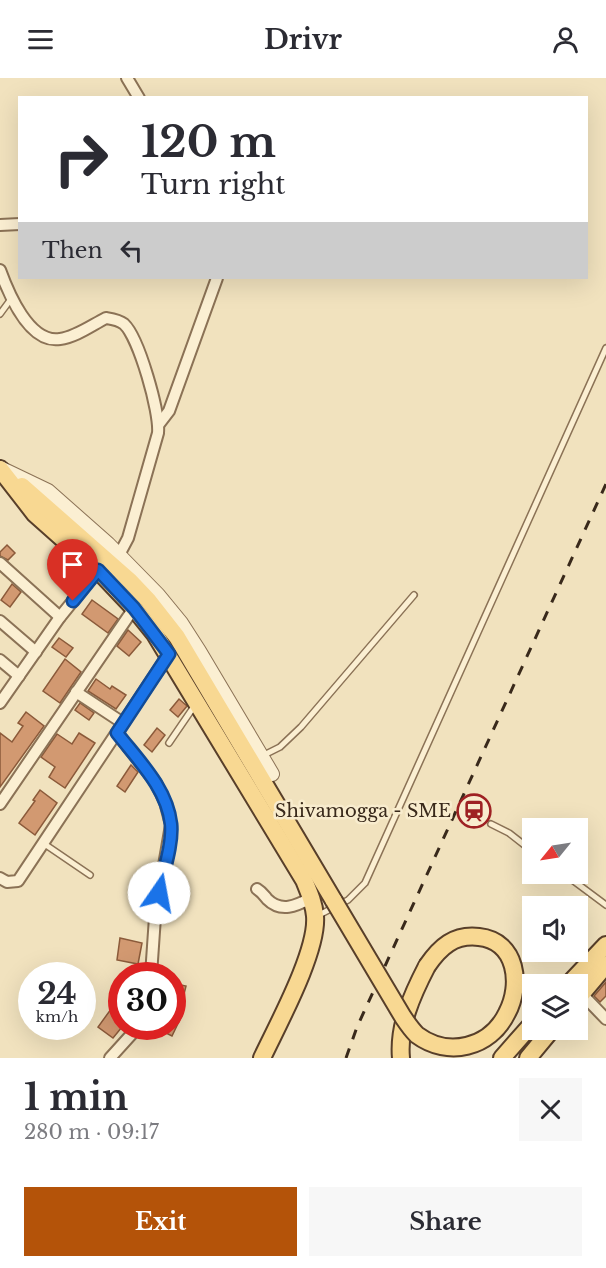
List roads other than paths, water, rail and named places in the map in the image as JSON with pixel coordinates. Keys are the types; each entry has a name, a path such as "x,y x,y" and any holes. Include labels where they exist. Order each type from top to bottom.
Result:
{"main road":[{"path":"0,468 35,514 98,570 134,608 169,654 304,880 315,916 314,935 308,957 262,1058"},
{"path":"0,468 130,581 148,600 177,638 402,1017 416,1034 435,1045 464,1048 486,1038 507,1014 514,990 515,972 510,957 498,942 471,936 454,939 441,947 427,966 407,1010 401,1034 401,1058"},
{"path":"587,974 606,945"},
{"path":"588,981 606,965"},
{"path":"502,1058 522,1035"},
{"path":"528,1058 543,1040"}],"street":[{"path":"127,78 138,96"},
{"path":"0,225 18,224"},
{"path":"0,270 18,312 36,330 50,339 58,340 70,336 106,318 123,324 132,337 147,374 159,424 128,538 119,555"},
{"path":"159,424 170,411 217,279"},
{"path":"0,468 48,491 119,555 158,595 181,623 272,774"},
{"path":"0,563 60,616"},
{"path":"0,703 60,616 98,570"},
{"path":"0,804 134,608"},
{"path":"0,621 36,652"},
{"path":"0,878 7,882 18,881 169,654"},
{"path":"0,660 19,676"},
{"path":"76,692 120,728 156,783 165,802 171,825 155,916 152,962"},
{"path":"257,889 282,908 294,907 311,898"},
{"path":"588,1003 606,1019"},
{"path":"110,1058 126,1040"}],"lane":[{"path":"0,314 11,299"},
{"path":"315,916 348,900 364,883 606,348"},
{"path":"262,757 280,747 301,727 414,595"},
{"path":"169,743 197,701"},
{"path":"491,824 522,843"},
{"path":"43,843 90,875"},
{"path":"577,884 606,906"}],"railway":[{"path":"346,1058 357,1027 606,484"}],"place":[{"name":"Shivamogga - SME","path":"474,811"}]}
